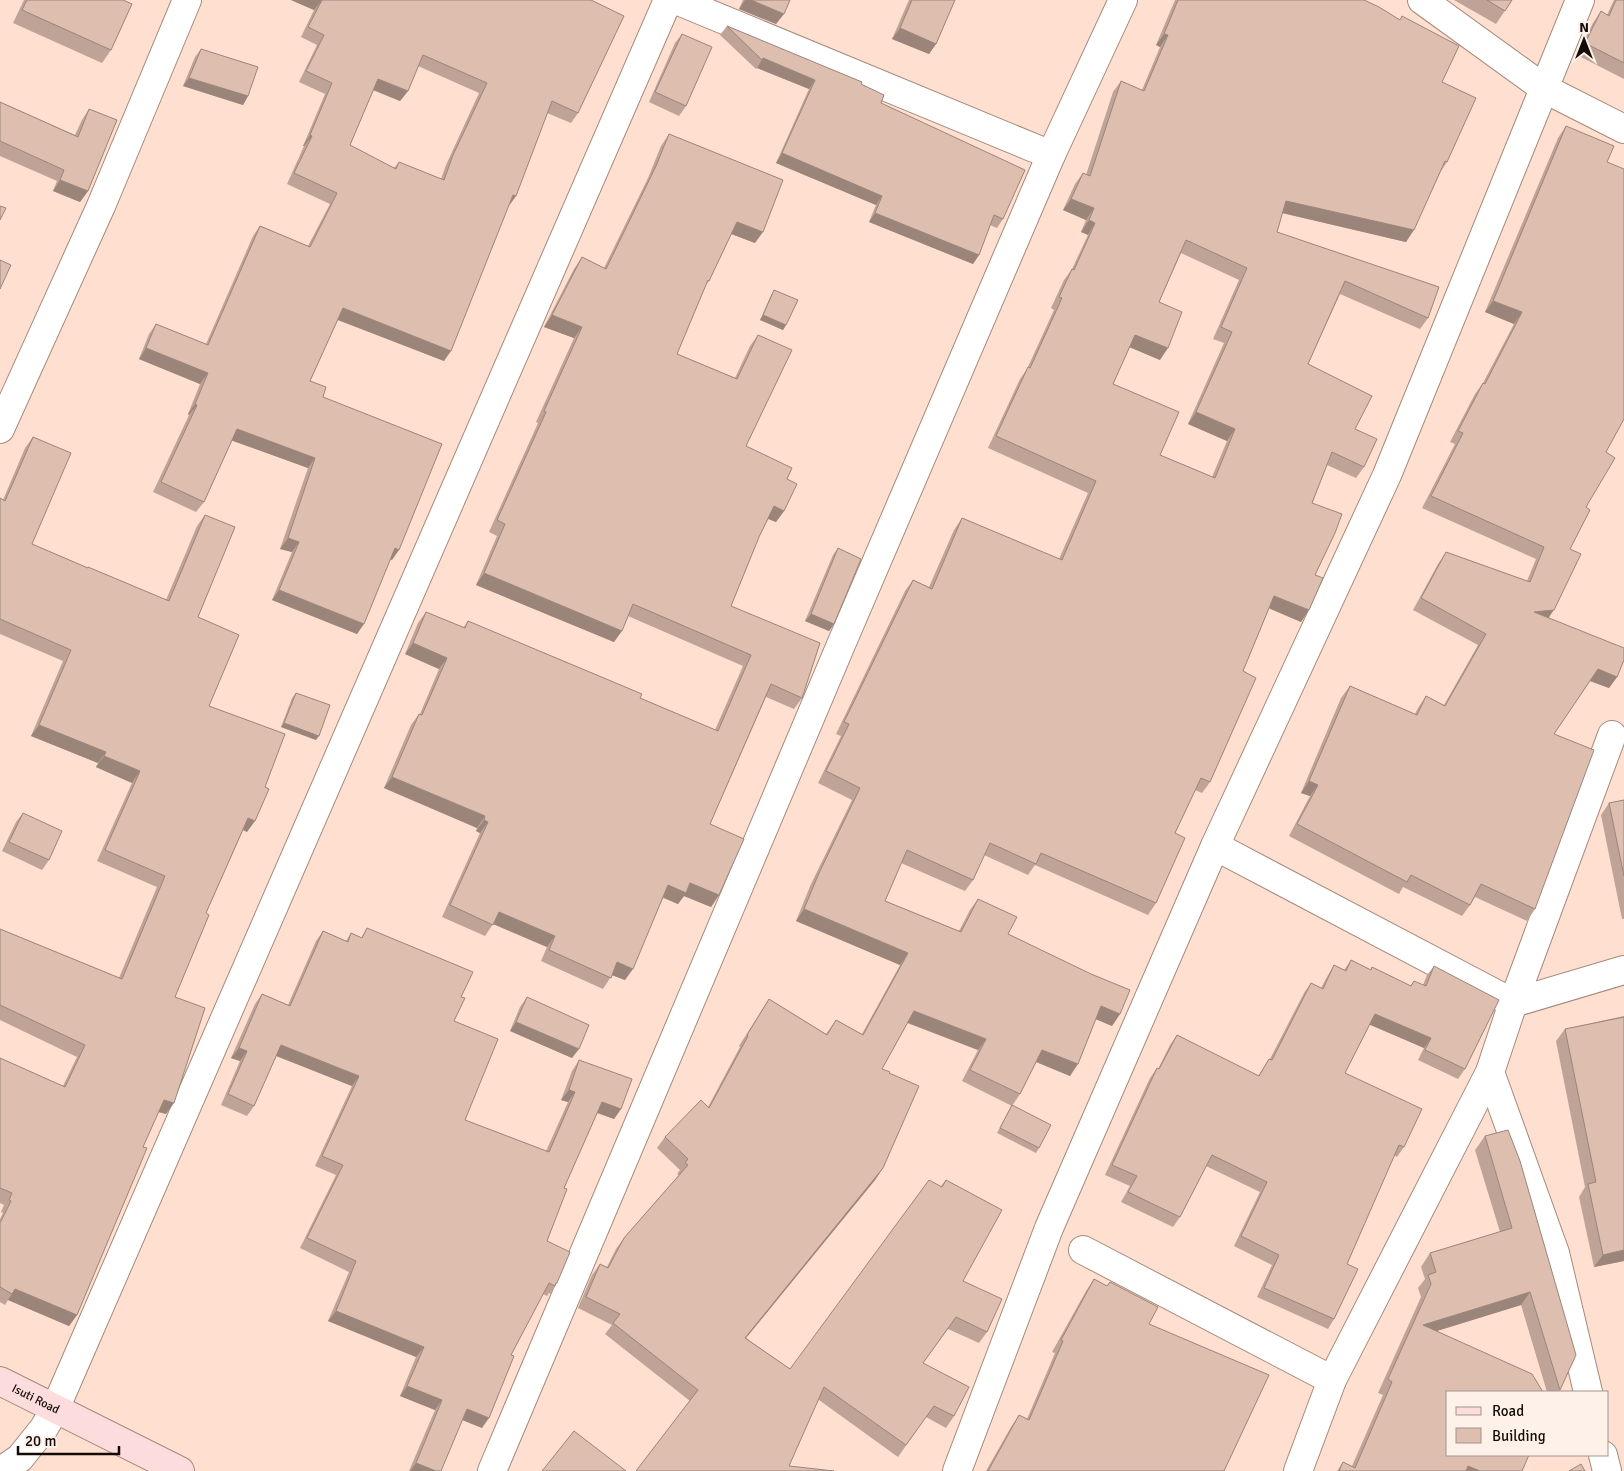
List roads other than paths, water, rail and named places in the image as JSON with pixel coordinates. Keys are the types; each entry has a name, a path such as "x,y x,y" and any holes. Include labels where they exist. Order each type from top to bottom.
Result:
{"street":[{"path":"0,429 101,206 187,0"},
{"path":"1,1471 20,1458 44,1428 55,1409 668,0"},
{"path":"676,0 1051,155"},
{"path":"492,1471 844,638 1051,155 1123,0"},
{"path":"1422,0 1545,89 1624,128"},
{"path":"957,1471 1049,1228 1215,846 1387,475 1580,0"},
{"path":"1298,1471 1332,1380 1490,1072 1513,1003 1612,735"},
{"path":"1215,846 1513,1003 1624,970"},
{"path":"1490,1072 1555,1253 1588,1391"},
{"path":"1084,1250 1332,1380"},
{"name":"Isuti Road","path":"0,1381 180,1471"},
{"path":"1603,1456 1607,1471"}]}
